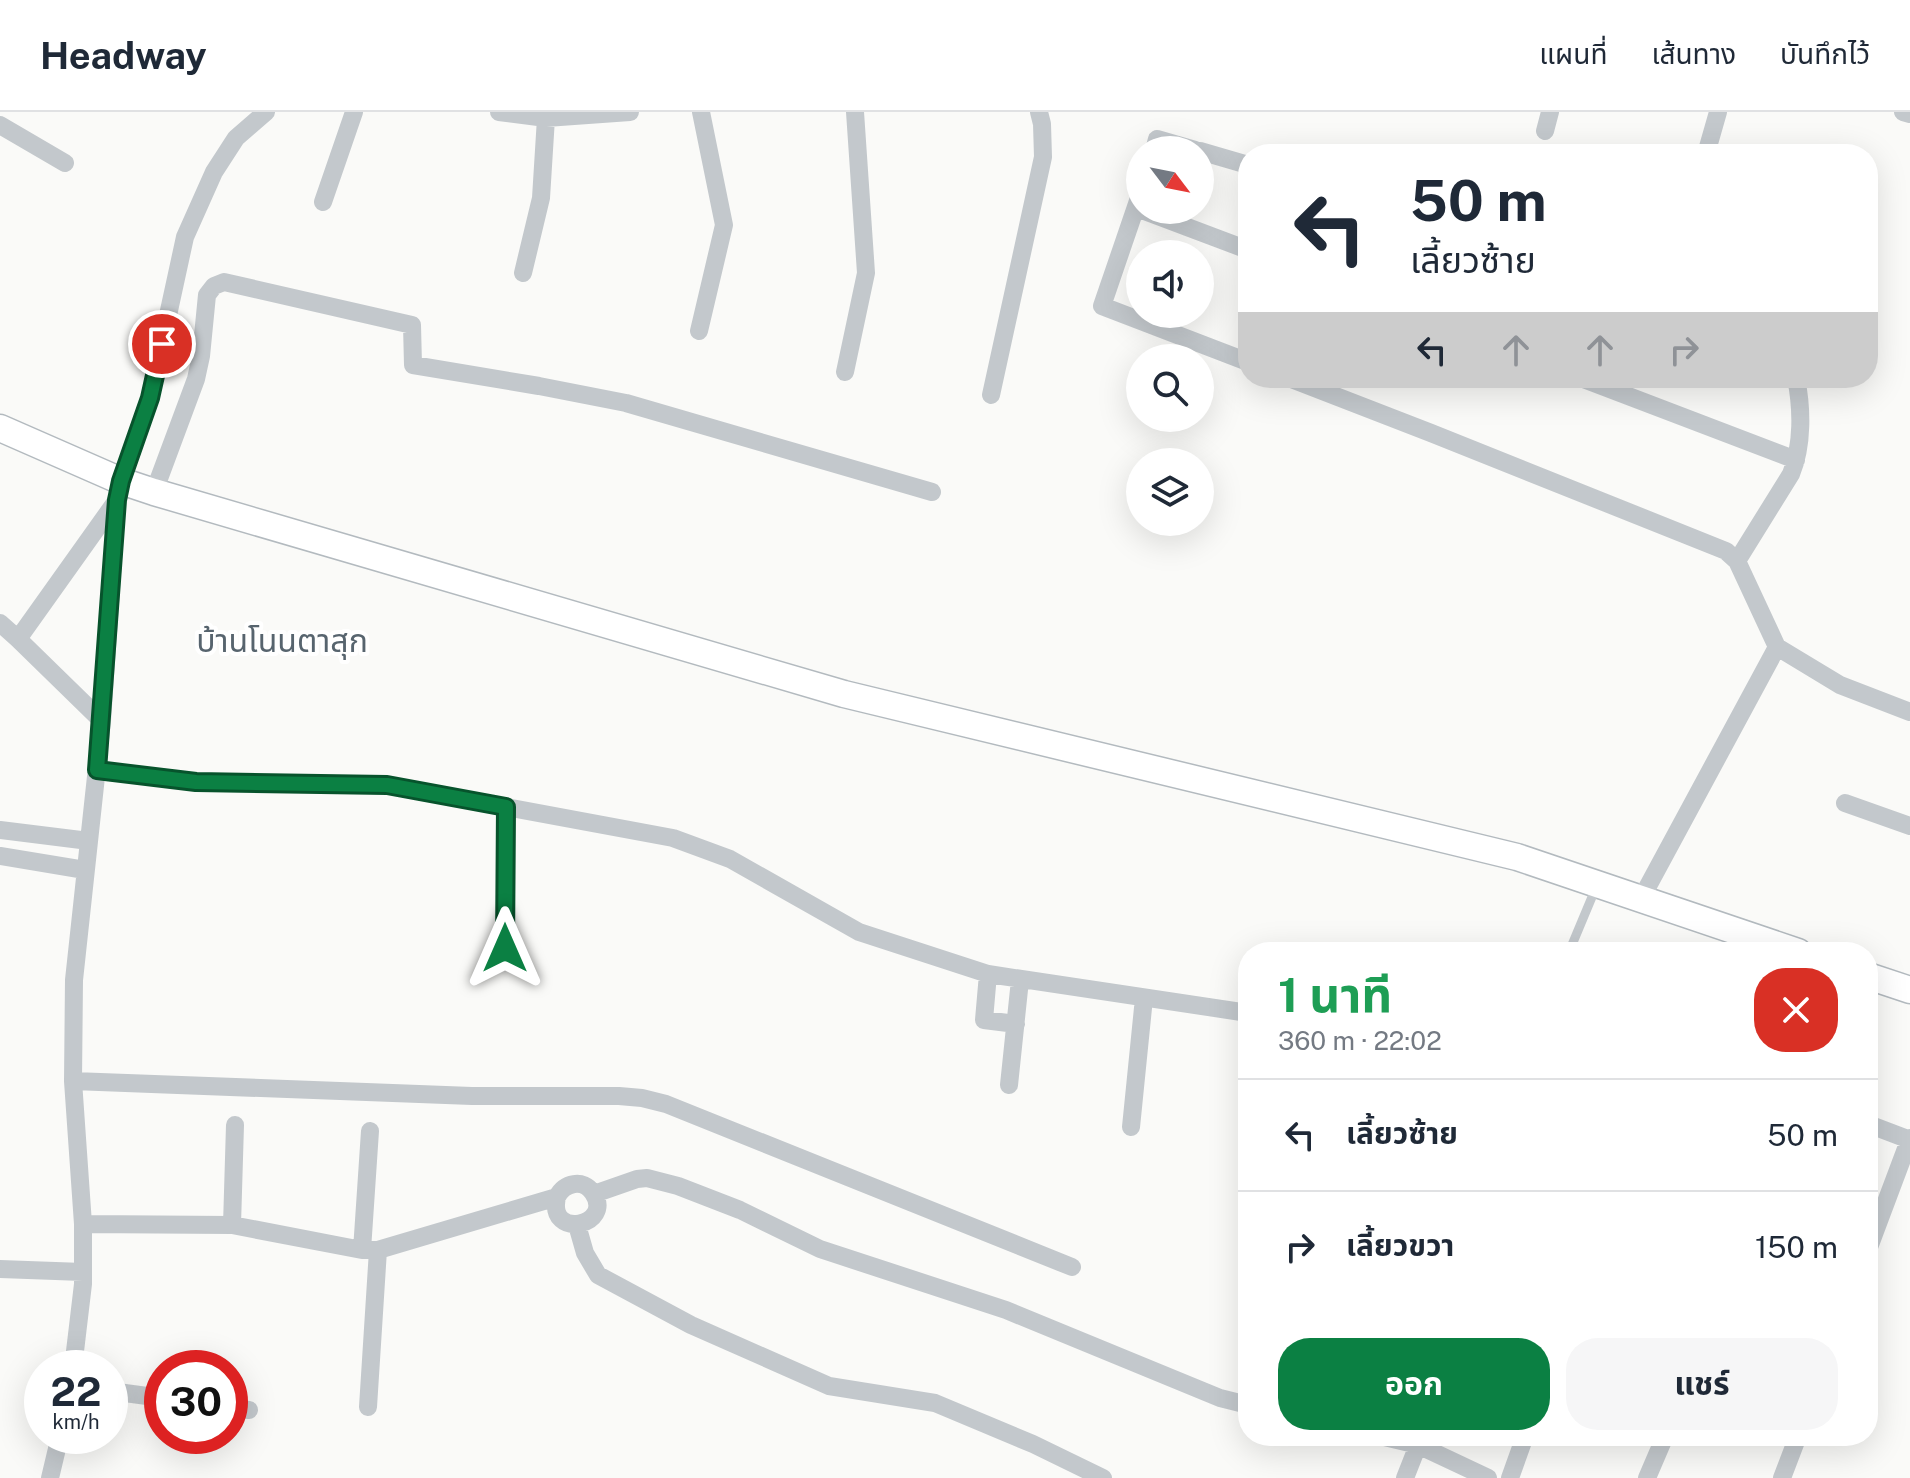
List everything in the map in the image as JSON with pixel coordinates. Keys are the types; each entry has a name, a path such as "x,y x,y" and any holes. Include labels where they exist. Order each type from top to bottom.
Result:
{"street":[{"path":"75,1350 83,1272 83,1224 73,1081 74,980 102,721 119,491 150,398 185,237 214,172 236,138 266,112"},
{"path":"323,202 354,112"},
{"path":"499,112 546,118 630,112"},
{"path":"699,331 724,225 701,112"},
{"path":"845,372 866,273 855,112"},
{"path":"991,395 1043,157 1039,112"},
{"path":"1545,131 1550,112"},
{"path":"1709,144 1718,112"},
{"path":"1903,112 1910,114"},
{"path":"523,273 541,198 546,118"},
{"path":"0,125 65,163"},
{"path":"1214,155 1238,162"},
{"path":"1133,224 1102,306 1238,358"},
{"path":"1186,224 1238,246"},
{"path":"154,492 196,379 207,295 214,286 224,282 412,325 413,365 626,403 932,492"},
{"path":"1315,388 1726,551 1737,561 1777,647 1840,685 1910,712"},
{"path":"1607,388 1796,460"},
{"path":"1737,561 1791,474 1796,460 1800,420 1797,388"},
{"path":"0,428 119,491 154,492 844,694 1517,857 1768,942"},
{"path":"9,641 119,491"},
{"path":"0,623 9,641 102,721"},
{"path":"1641,899 1777,647"},
{"path":"97,770 196,782 387,785 673,838 730,859 859,932 988,974 1238,1012"},
{"path":"1845,803 1910,826"},
{"path":"505,948 506,807"},
{"path":"0,830 89,841"},
{"path":"0,856 85,870"},
{"path":"988,974 984,1020 1016,1024"},
{"path":"1878,979 1910,990"},
{"path":"1009,1085 1020,980"},
{"path":"1131,1127 1144,998"},
{"path":"73,1081 472,1096 642,1098 666,1104 1072,1267"},
{"path":"232,1225 235,1125"},
{"path":"1878,1128 1910,1139 1878,1224"},
{"path":"368,1407 370,1131"},
{"path":"594,1194 647,1178 678,1186 740,1210 820,1249 1006,1310 1220,1398 1238,1402"},
{"path":"571,1184 585,1185 597,1201 594,1214 590,1220 570,1224 559,1217 555,1204 557,1197 571,1184"},
{"path":"83,1224 232,1225 370,1250 557,1197"},
{"path":"577,1225 585,1253 598,1275 691,1325 829,1386 935,1403 1033,1444 1103,1478"},
{"path":"0,1269 83,1272"},
{"path":"1405,1478 1418,1446"},
{"path":"1420,1446 1488,1478"},
{"path":"1510,1478 1521,1446"},
{"path":"1647,1478 1661,1446"},
{"path":"1782,1478 1794,1446"},
{"path":"50,1478 56,1454"}],"lane":[{"path":"1573,942 1597,884"}],"district":[{"name":"บ้านโนนตาสุก","path":"282,640"}],"route":[{"path":"162,344 150,398 117,500 97,770 196,782 387,785 506,807 505,948"}]}
